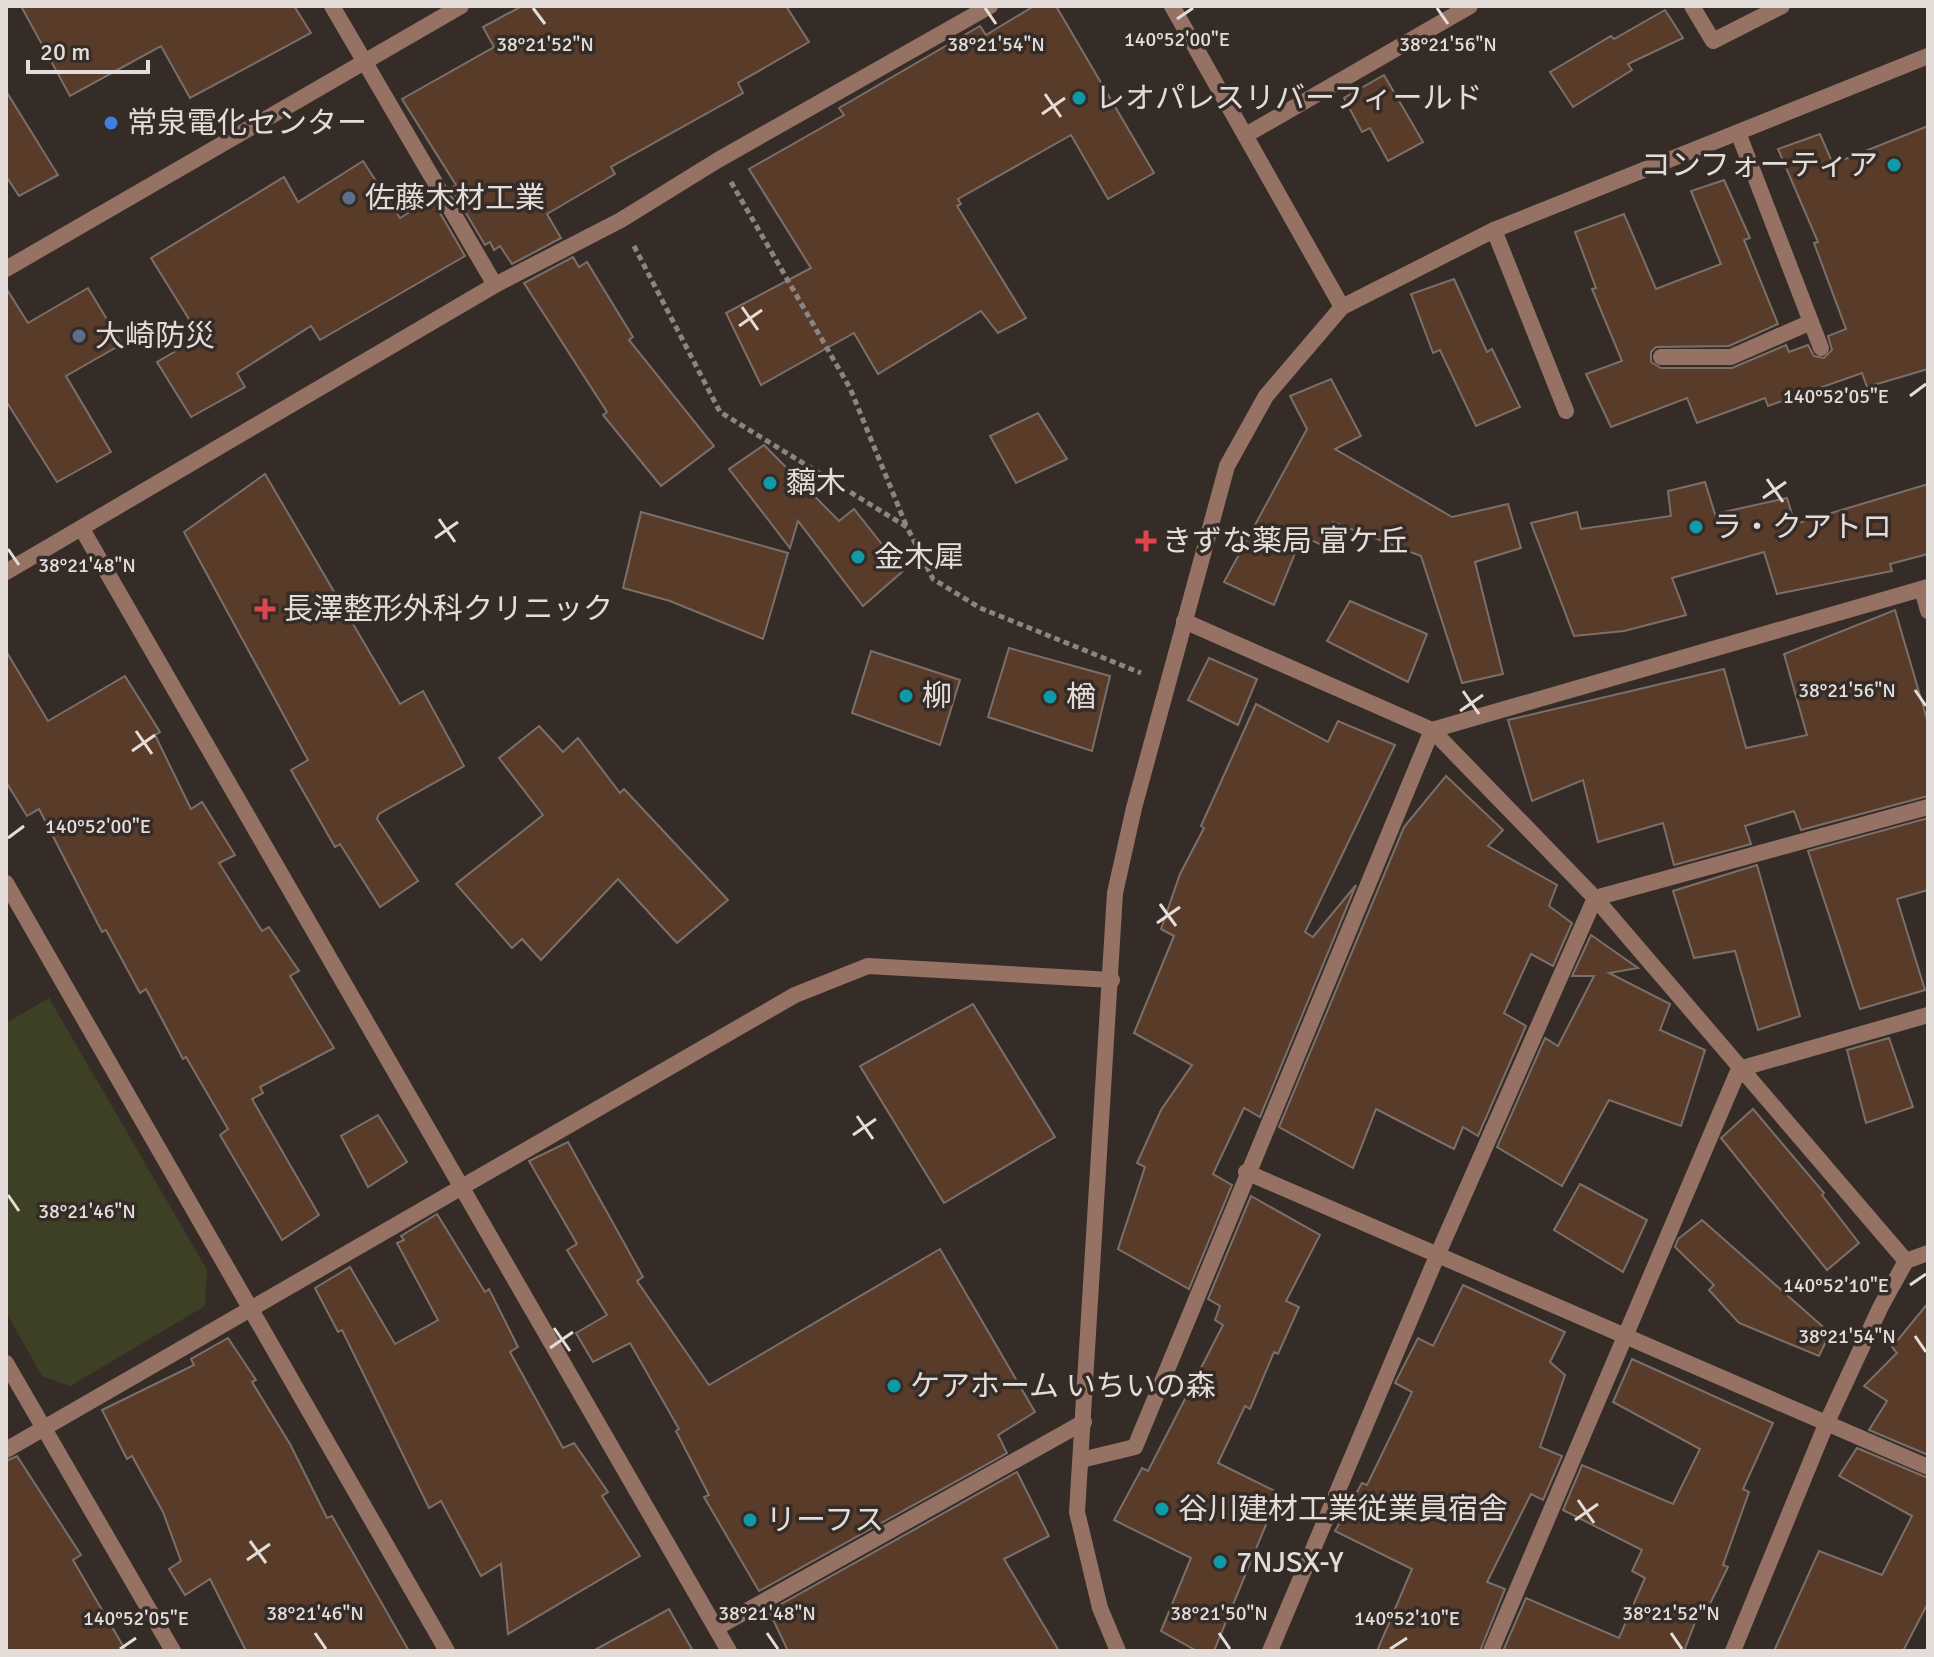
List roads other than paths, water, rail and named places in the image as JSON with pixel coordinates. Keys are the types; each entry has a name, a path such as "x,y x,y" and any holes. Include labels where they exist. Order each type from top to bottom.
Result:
{"street":[{"path":"332,6 495,285"},
{"path":"6,269 461,6"},
{"path":"6,572 495,285 621,220 718,160 990,6"},
{"path":"1172,6 1342,307"},
{"path":"1246,135 1470,6"},
{"path":"1692,6 1713,41 1782,6"},
{"path":"1118,1651 1100,1608 1082,1545 1077,1512 1115,893 1167,683 1227,466 1266,396 1342,307 1494,230 1739,135 1928,56"},
{"path":"1739,135 1821,348"},
{"path":"1494,230 1566,411"},
{"path":"1661,357 1731,357 1811,322"},
{"path":"82,529 729,1651"},
{"path":"1432,730 1925,588 1928,611"},
{"path":"1184,621 1432,730 1595,898 1906,1261"},
{"path":"1081,1460 1135,1447 1246,1172 1432,730"},
{"path":"1595,898 1928,807"},
{"path":"6,883 447,1651"},
{"path":"1270,1651 1437,1256 1595,898"},
{"path":"6,1450 795,995 868,966 1112,980"},
{"path":"1739,1069 1928,1015"},
{"path":"1491,1651 1739,1069"},
{"path":"1246,1172 1928,1467"},
{"path":"1733,1651 1827,1422 1881,1306 1906,1261 1928,1253"},
{"path":"6,1363 173,1651"},
{"path":"716,1628 1084,1422"}],"place":[{"name":"レオパレスリバーフィールド","path":"1079,98"},
{"name":"常泉電化センター","path":"111,123"},
{"name":"コンフォーティア","path":"1894,165"},
{"name":"佐藤木材工業","path":"349,198"},
{"name":"大崎防災","path":"79,336"},
{"name":"黐木","path":"770,483"},
{"name":"ラ・クアトロ","path":"1696,527"},
{"name":"きずな薬局 富ケ丘","path":"1146,541"},
{"name":"金木犀","path":"858,557"},
{"name":"長澤整形外科クリニック","path":"265,609"},
{"name":"柳","path":"906,696"},
{"name":"楢","path":"1050,697"},
{"name":"ケアホーム いちいの森","path":"894,1386"},
{"name":"谷川建材工業従業員宿舎","path":"1162,1509"},
{"name":"リーフス","path":"750,1520"},
{"name":"7NJSX-Y","path":"1220,1562"}]}
